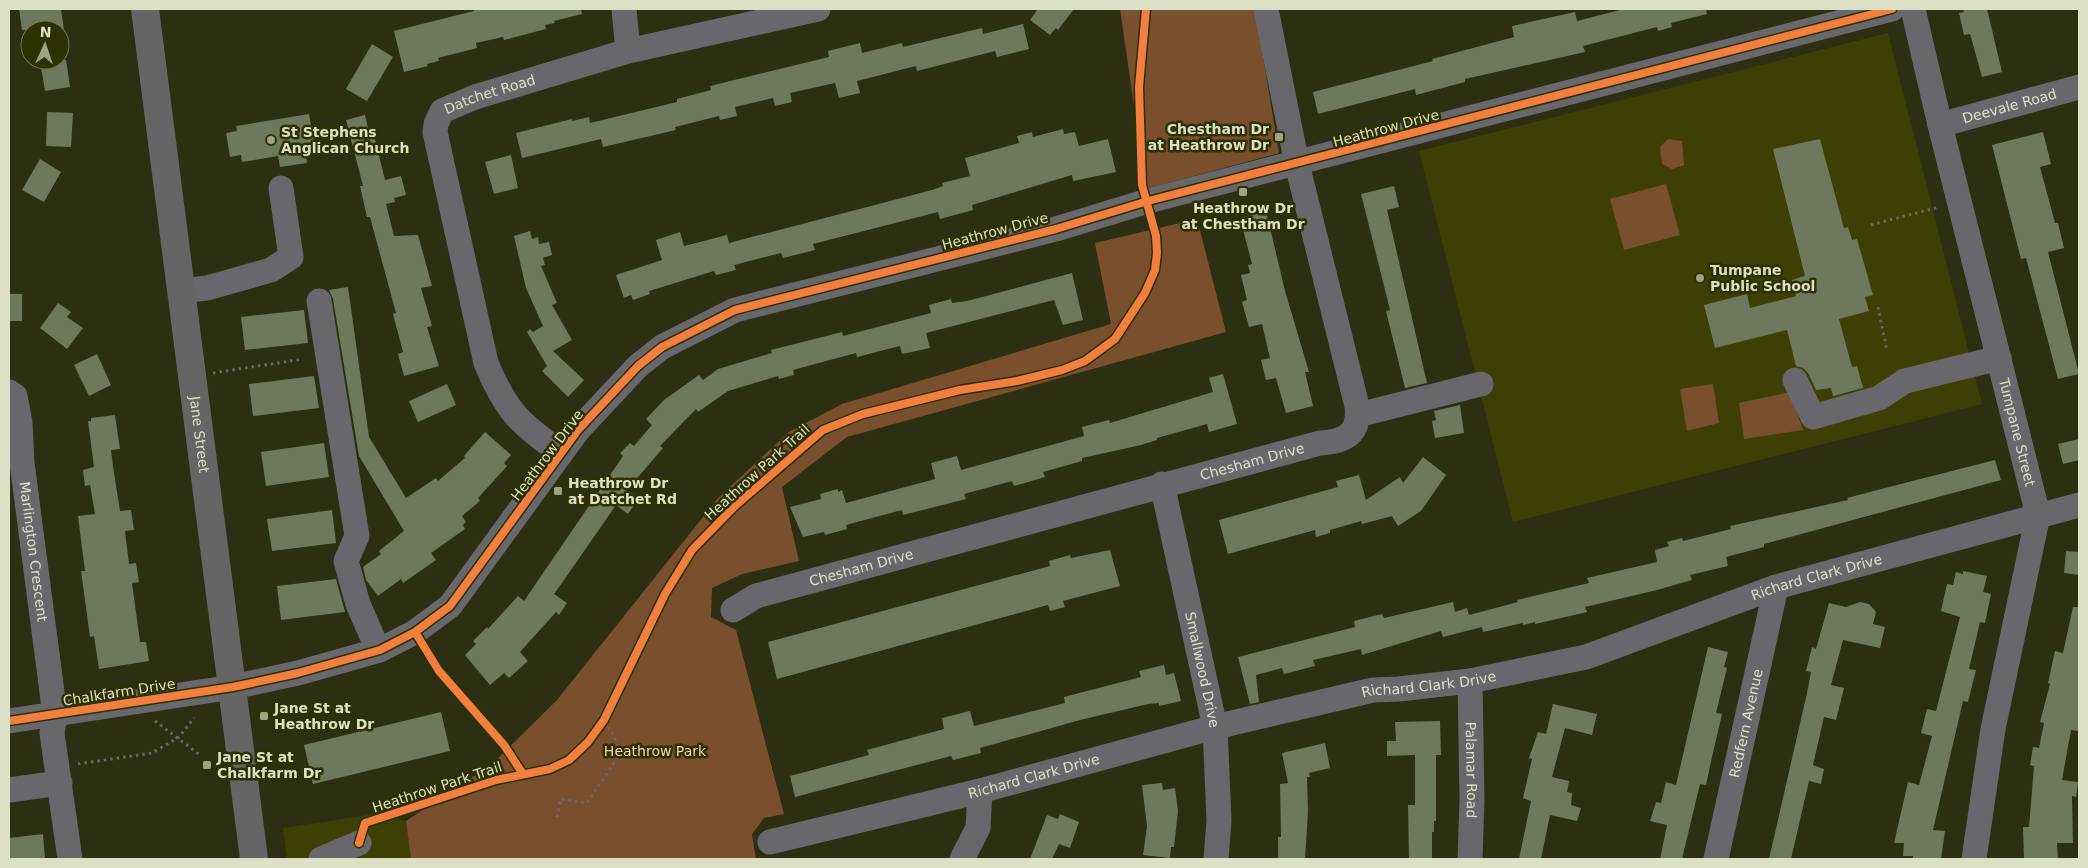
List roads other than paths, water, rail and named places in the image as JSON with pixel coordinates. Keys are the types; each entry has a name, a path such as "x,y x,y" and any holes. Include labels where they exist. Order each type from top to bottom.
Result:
{"main road":[{"name":"Jane Street","path":"145,9 254,859"}],"street":[{"path":"624,9 628,51"},
{"name":"Datchet Road","path":"562,453 529,430 509,410 497,390 486,363 435,132 436,124 442,111 456,104 628,51 818,9"},
{"path":"1266,9 1298,164 1358,416 1481,384"},
{"name":"Heathrow Drive","path":"233,687 298,673 378,650 415,632 450,606 578,430 638,366 662,347 736,310 1008,241 1148,201 1298,164 1892,9"},
{"name":"Tumpane Street","path":"1913,9 1959,202 2038,515 1994,728 1974,859"},
{"name":"Deevale Road","path":"1940,125 2079,88"},
{"path":"182,291 207,288 271,270 291,257 281,188"},
{"path":"319,301 358,536 346,562 358,604 378,650"},
{"path":"1795,380 1813,417 1879,398 1905,381 1999,358"},
{"name":"Marlington Crescent","path":"9,392 15,396 20,423 22,463 55,715 52,733 70,859"},
{"name":"Chesham Drive","path":"733,610 756,596 1162,484 1320,443 1334,442 1348,437 1358,421 1358,416"},
{"name":"Smallwood Drive","path":"1162,484 1215,727 1219,821 1216,859"},
{"name":"Richard Clark Drive","path":"770,842 980,791 1215,727 1373,690 1470,681 1586,657 1776,587 2079,505"},
{"name":"Redfern Avenue","path":"1716,859 1776,587"},
{"name":"Palamar Road","path":"1470,681 1472,799 1470,859"},
{"name":"Chalkfarm Drive","path":"9,721 233,687"},
{"path":"9,790 58,775"},
{"path":"962,859 978,828 980,791"},
{"path":"320,859 359,843"}],"place":[{"name":"Chestham Dr at Heathrow Dr","path":"1279,137"},
{"name":"St Stephens Anglican Church","path":"271,140"},
{"name":"Heathrow Dr at Chestham Dr","path":"1243,192"},
{"name":"Tumpane Public School","path":"1700,278"},
{"name":"Heathrow Dr at Datchet Rd","path":"558,491"},
{"name":"Jane St at Heathrow Dr","path":"264,716"},
{"name":"Jane St at Chalkfarm Dr","path":"207,765"}],"park label":[{"name":"Heathrow Park","path":"655,751"}]}
